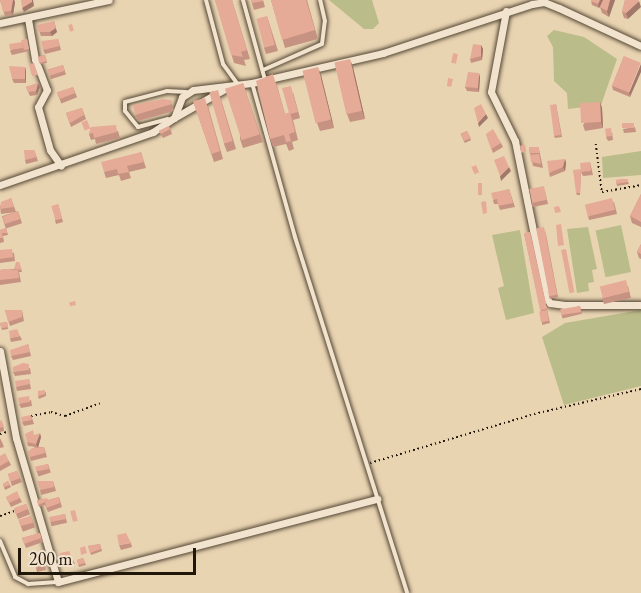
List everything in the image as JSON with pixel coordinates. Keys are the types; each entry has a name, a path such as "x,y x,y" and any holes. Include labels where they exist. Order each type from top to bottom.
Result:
{"street":[{"path":"0,22 28,19 109,0"},
{"path":"174,118 182,97 193,90 252,83 383,53 506,11 544,3 560,4 641,46"},
{"path":"506,11 491,92 514,141 547,299 550,303 565,305 641,306"},
{"path":"28,19 34,59 47,90 39,107 50,150 61,166"},
{"path":"0,185 61,166 153,132 174,118 234,86"},
{"path":"0,351 14,429 58,582 377,499"}],"lane":[{"path":"206,0 223,64 234,86"},
{"path":"243,0 265,80"},
{"path":"263,70 322,44 325,21 320,0"},
{"path":"252,83 275,170 407,593"},
{"path":"174,118 138,127 125,111 125,102 167,91 193,90"},
{"path":"0,541 15,578 28,584 58,582"}],"path":[{"path":"596,144 602,192 600,202"},
{"path":"602,192 641,185"},
{"path":"367,465 534,414 641,389"},
{"path":"12,419 51,412 65,416 100,403"},
{"path":"0,434 14,429"},
{"path":"0,516 35,503"}],"green space":[{"path":"329,0 372,0 379,23 373,29 364,29"},
{"path":"554,30 584,37 617,59 601,105 568,109 567,93 554,81 553,47 547,36"},
{"path":"641,151 641,175 603,178 602,157"},
{"path":"621,225 631,272 606,277 596,230"},
{"path":"588,227 597,269 592,270 594,282 588,283 589,291 577,293 567,229"},
{"path":"520,230 534,313 506,320 498,288 504,286 492,235"},
{"path":"641,310 641,386 564,405 542,337 565,323"}],"building":[{"path":"0,0 13,0 11,11 3,12"},
{"path":"21,0 32,0 32,2 22,8"},
{"path":"215,0 232,0 247,50 241,52 243,57 231,55"},
{"path":"251,0 263,0 263,1 252,3"},
{"path":"271,0 306,0 315,30 282,40"},
{"path":"603,0 610,0 607,11 600,7"},
{"path":"625,0 639,1 626,13 622,12"},
{"path":"267,16 275,45 264,48 256,19"},
{"path":"54,21 56,28 50,32 39,32 37,25"},
{"path":"72,24 74,31 70,32 68,25"},
{"path":"27,39 29,49 24,50 21,40"},
{"path":"58,39 60,46 43,50 41,41"},
{"path":"22,42 23,48 10,50 9,44"},
{"path":"473,44 481,45 481,56 470,59"},
{"path":"453,53 458,54 456,64 451,63"},
{"path":"45,55 47,61 39,63 38,57"},
{"path":"624,56 641,63 629,92 612,86"},
{"path":"350,59 362,111 346,114 334,63"},
{"path":"34,63 38,75 32,76 29,64"},
{"path":"63,65 65,71 50,76 48,70"},
{"path":"9,66 25,67 25,79 12,79"},
{"path":"318,67 331,119 316,123 302,71"},
{"path":"468,72 479,73 478,88 465,87"},
{"path":"273,74 285,114 290,112 295,132 289,134 291,141 286,142 284,135 270,139 256,81"},
{"path":"448,78 453,79 451,87 447,86"},
{"path":"38,83 36,91 28,92 26,87"},
{"path":"243,83 260,134 242,140 225,89"},
{"path":"291,86 298,112 290,114 282,88"},
{"path":"73,87 75,93 60,99 57,92"},
{"path":"218,90 233,141 224,143 209,92"},
{"path":"205,98 220,151 211,154 193,101"},
{"path":"163,99 171,100 172,104 135,115 133,105"},
{"path":"600,102 601,122 581,123 580,103"},
{"path":"481,104 486,114 478,123 474,108"},
{"path":"556,104 561,135 554,136 550,105"},
{"path":"82,108 84,115 70,123 66,113"},
{"path":"87,120 90,128 85,131 81,122"},
{"path":"622,123 634,123 634,128 622,128"},
{"path":"116,125 117,132 94,138 93,133 89,134 91,127"},
{"path":"169,126 170,129 161,134 159,131"},
{"path":"611,128 612,136 606,137 605,129"},
{"path":"493,129 501,143 491,149 486,134"},
{"path":"467,131 471,138 464,141 461,134"},
{"path":"525,145 526,152 521,153 520,146"},
{"path":"529,147 539,147 539,153 529,153"},
{"path":"24,150 34,150 37,157 25,160"},
{"path":"141,152 144,162 127,166 129,172 118,174 117,169 104,172 101,162"},
{"path":"539,154 541,164 531,162 530,155"},
{"path":"504,156 509,167 500,176 494,160"},
{"path":"565,159 563,167 549,173 547,161"},
{"path":"590,162 591,171 581,172 580,163"},
{"path":"476,165 479,172 475,174 471,167"},
{"path":"581,169 580,193 576,193 573,170"},
{"path":"627,179 628,182 616,184 616,180"},
{"path":"478,183 482,183 482,195 478,195"},
{"path":"544,186 547,200 532,203 529,189"},
{"path":"509,189 513,203 498,206 497,199 493,200 491,193"},
{"path":"641,194 641,222 630,216"},
{"path":"11,198 14,207 0,209 1,202"},
{"path":"612,198 615,210 588,216 585,205"},
{"path":"486,201 487,213 483,214 481,202"},
{"path":"58,204 62,218 55,220 51,206"},
{"path":"559,206 561,212 555,213 554,207"},
{"path":"18,211 20,219 5,224 2,217"},
{"path":"561,224 564,245 558,246 556,225"},
{"path":"544,227 557,295 549,296 536,229"},
{"path":"6,228 7,233 0,233 0,230"},
{"path":"530,232 547,309 540,310 524,233"},
{"path":"12,249 13,257 0,259 0,250"},
{"path":"566,249 574,292 569,293 561,250"},
{"path":"16,262 19,262 22,270 14,269"},
{"path":"0,270 18,270 19,278 0,280"},
{"path":"626,280 629,292 603,298 600,287"},
{"path":"75,301 76,305 70,306 69,302"},
{"path":"580,306 581,312 561,315 560,309"},
{"path":"5,310 22,310 22,317 8,322"},
{"path":"547,310 549,321 541,322 539,311"},
{"path":"7,322 8,327 1,328 0,323"},
{"path":"17,329 20,336 10,338 9,331"},
{"path":"28,344 30,352 11,356 10,350"},
{"path":"23,363 29,364 29,370 13,372 13,367"},
{"path":"29,379 30,384 16,387 15,381"},
{"path":"45,390 45,394 38,396 38,391"},
{"path":"29,396 30,402 19,404 18,398"},
{"path":"31,415 32,420 22,422 21,417"},
{"path":"33,430 34,435 40,433 36,444 27,442 25,434"},
{"path":"44,447 45,453 30,457 28,452 32,448"},
{"path":"5,453 9,461 0,466 0,456"},
{"path":"48,464 49,469 36,471 35,466"},
{"path":"17,471 20,478 10,482 8,474"},
{"path":"8,481 10,485 4,487 3,484"},
{"path":"37,481 53,481 54,487 40,490"},
{"path":"17,491 20,498 9,503 6,497"},
{"path":"59,497 60,503 46,508 45,501"},
{"path":"47,498 48,500 38,505 37,500"},
{"path":"26,504 28,509 16,514 14,508"},
{"path":"75,510 78,521 73,522 70,511"},
{"path":"65,514 66,519 50,522 49,517"},
{"path":"31,516 33,523 20,526 19,520"},
{"path":"40,533 41,538 24,544 22,538"},
{"path":"126,533 131,543 119,545 117,535"},
{"path":"100,544 101,549 90,553 88,546"},
{"path":"85,546 87,553 81,555 80,548"},
{"path":"69,551 73,560 59,562 60,553"},
{"path":"43,555 45,566 35,568 33,557"},
{"path":"83,558 85,563 78,565 77,560"}]}
